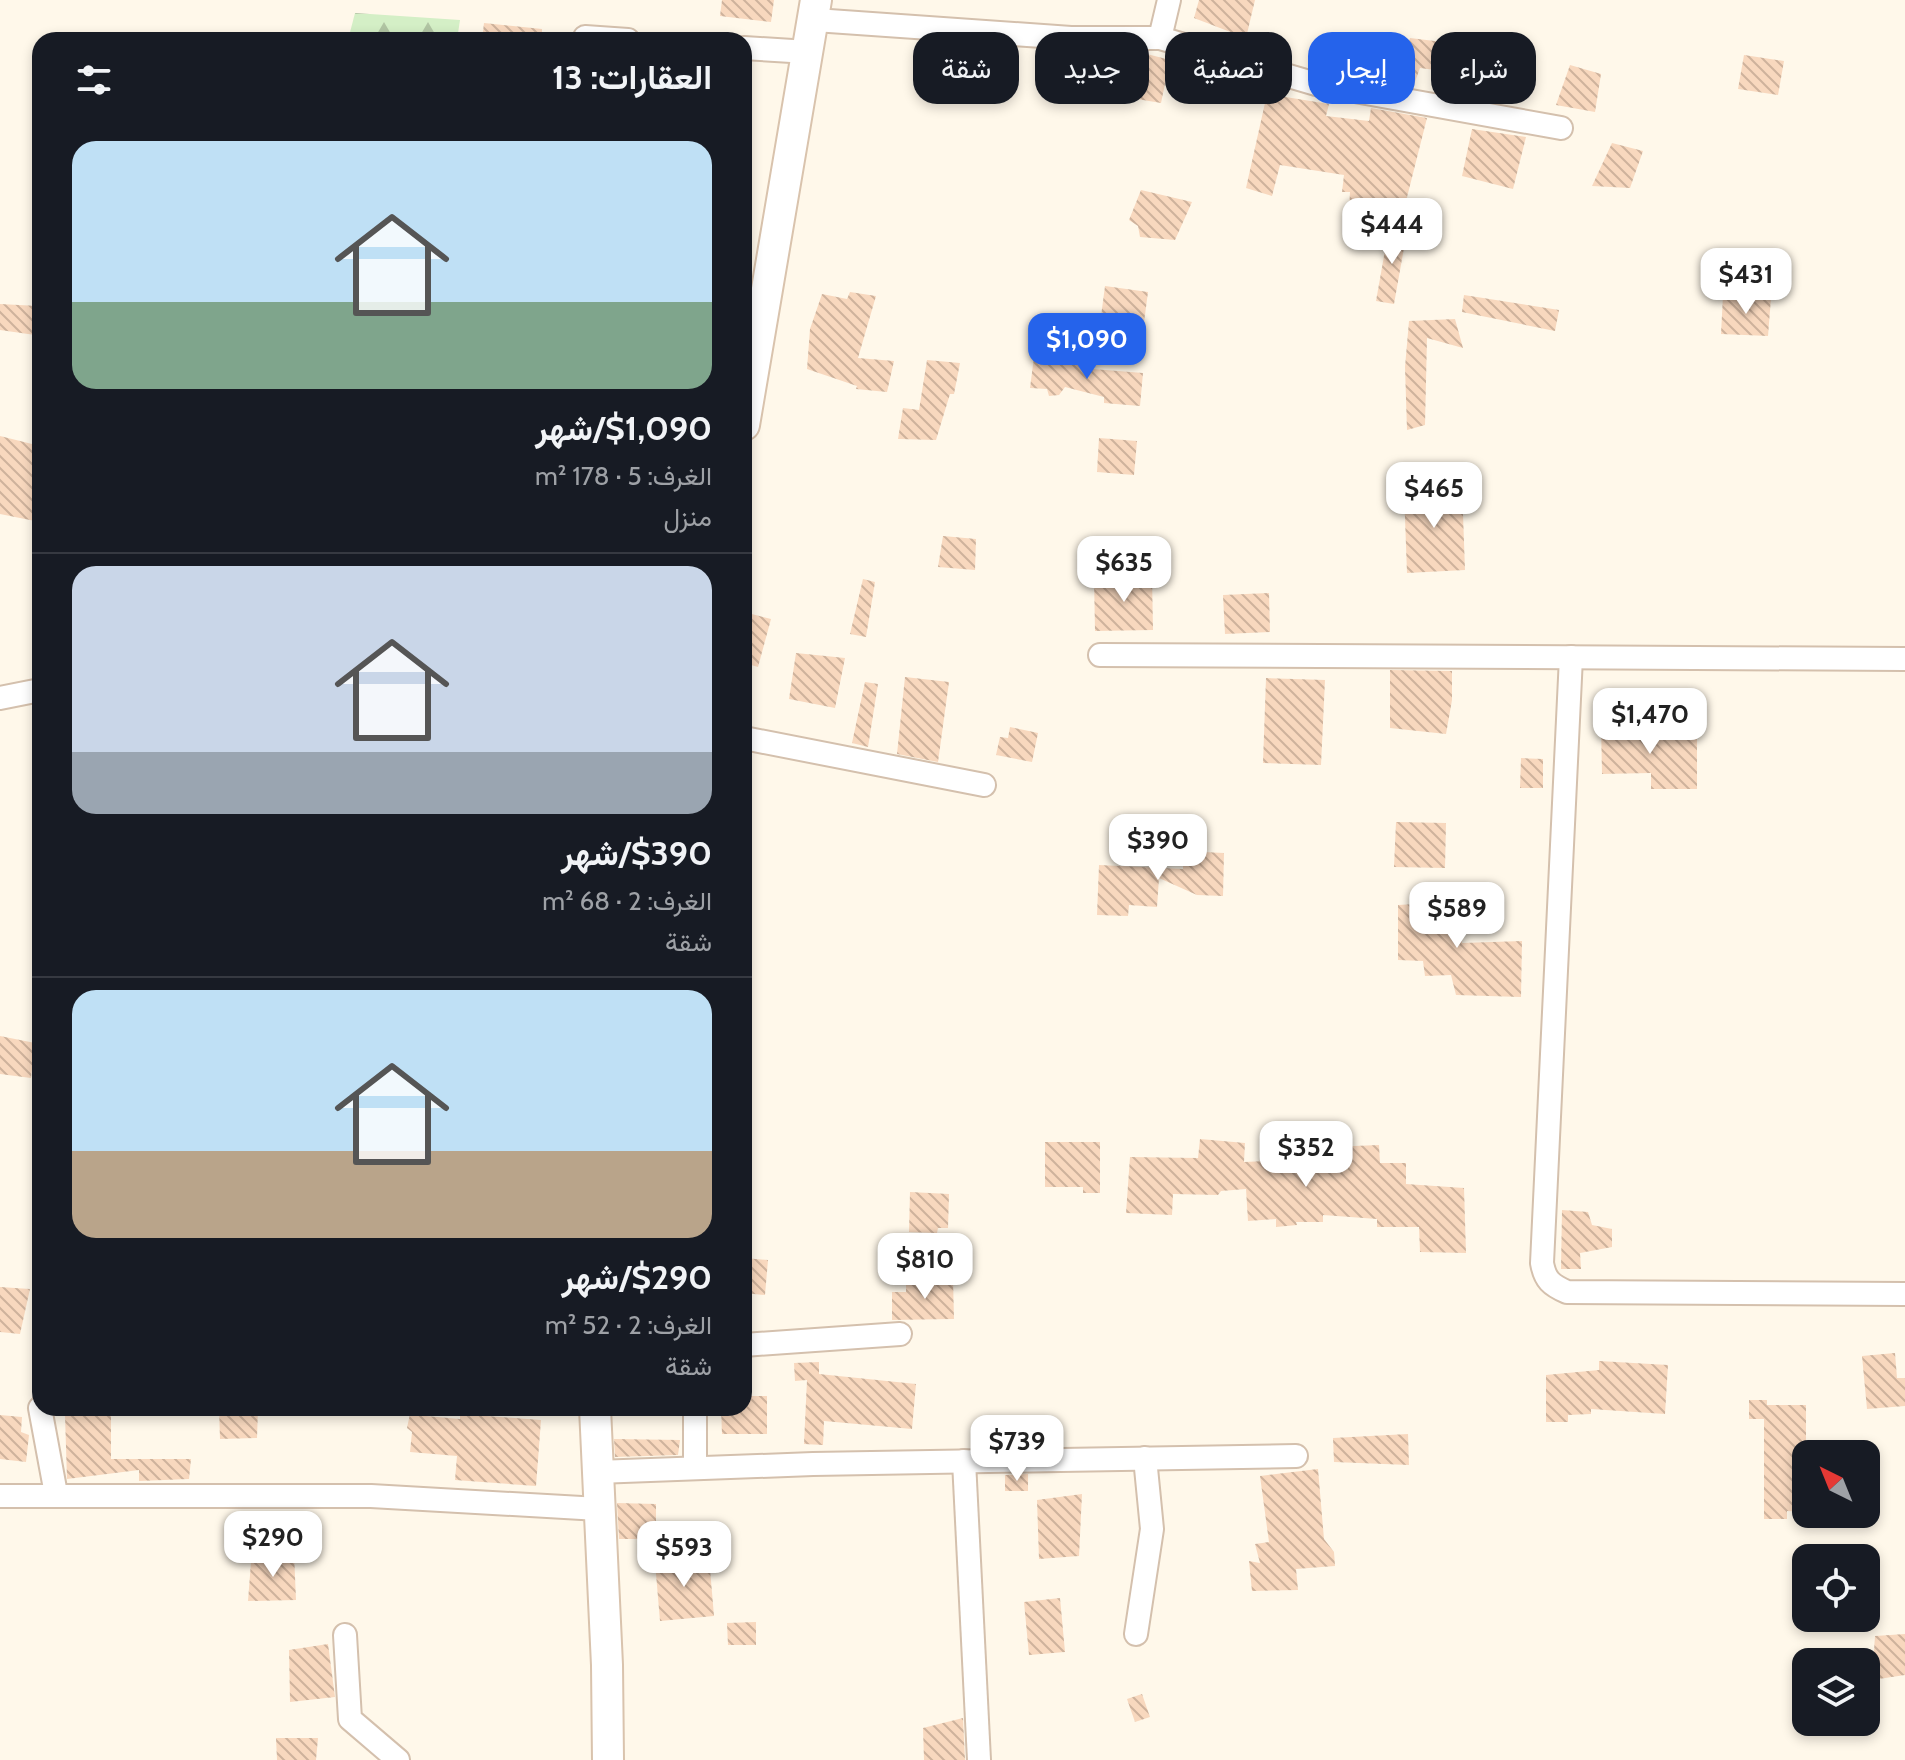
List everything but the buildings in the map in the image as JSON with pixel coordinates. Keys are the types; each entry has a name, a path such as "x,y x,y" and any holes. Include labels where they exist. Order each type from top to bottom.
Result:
{"street":[{"path":"1160,38 1169,0"},
{"path":"752,378 815,10 1071,38 1160,38 1263,71 1316,84 1561,128"},
{"path":"752,48 808,52"},
{"path":"1100,655 1905,659"},
{"path":"1571,657 1544,1201 1542,1263 1545,1278 1567,1292 1905,1294"},
{"path":"0,698 32,692"},
{"path":"752,740 984,785"},
{"path":"752,1344 900,1334"},
{"path":"41,1416 56,1494"},
{"path":"595,1416 607,1665 608,1760"},
{"path":"695,1416 695,1468"},
{"path":"597,1472 964,1461 1296,1456"},
{"path":"1136,1634 1152,1529 1145,1458"},
{"path":"964,1461 979,1760"},
{"path":"0,1496 371,1496 599,1509"},
{"path":"345,1635 350,1719 398,1760"}],"green space":[{"path":"355,13 460,20 458,32 350,32"}]}
